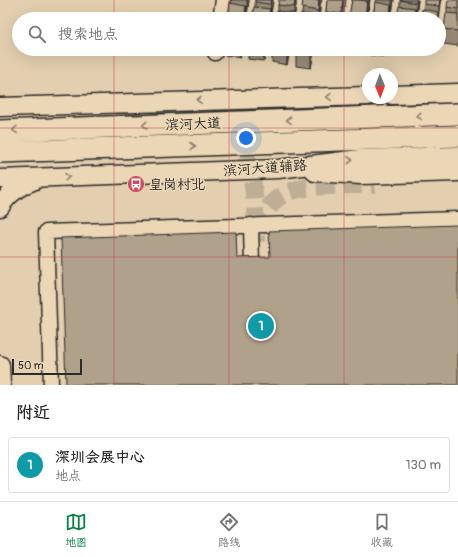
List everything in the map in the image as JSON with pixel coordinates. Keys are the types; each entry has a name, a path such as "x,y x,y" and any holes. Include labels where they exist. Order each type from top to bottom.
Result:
{"highway":[{"name":"滨河大道","path":"0,131 458,114"},
{"name":"滨河大道","path":"0,152 458,136"}],"main road":[{"path":"398,95 458,93"},
{"path":"6,105 362,96"},
{"path":"0,116 109,112"},
{"name":"滨河大道辅路","path":"0,179 278,169 360,160 458,156"},
{"path":"278,169 361,175 458,172"},
{"path":"0,206 15,190 40,178"},
{"path":"375,184 458,182"},
{"path":"0,365 1,385"}],"lane":[{"path":"221,12 223,0"},
{"path":"51,385 46,232 458,219"},
{"path":"251,225 252,266"}],"building":[{"path":"255,0 271,0 270,4 255,2"},
{"path":"279,0 295,0 294,7 278,5"},
{"path":"303,0 319,0 318,11 302,8"},
{"path":"327,0 343,0 341,12 326,12"},
{"path":"352,0 367,1 366,12 350,12"},
{"path":"400,0 416,0 416,3"},
{"path":"424,0 440,0 439,6 424,4"},
{"path":"448,0 458,0 458,9 447,7"},
{"path":"375,2 391,5 390,12 374,12"},
{"path":"230,3 246,6 245,12 229,12"},
{"path":"399,6 415,8 414,12 398,12"},
{"path":"254,7 270,9 269,12 253,12"},
{"path":"422,9 438,12 422,12"},
{"path":"446,13 458,14 458,31 446,29"},
{"path":"458,225 458,385 66,385 61,238 236,232 237,258 270,257 269,231"}],"tunnel":[{"path":"125,112 171,112 183,114 207,122 228,135 244,154 249,166 254,194 256,242"},
{"path":"258,232 263,218 269,208 284,194 305,188 375,184"}],"place":[{"name":"皇岗村北","path":"136,184"},
{"name":"深圳会展中心","path":"261,326"}]}
